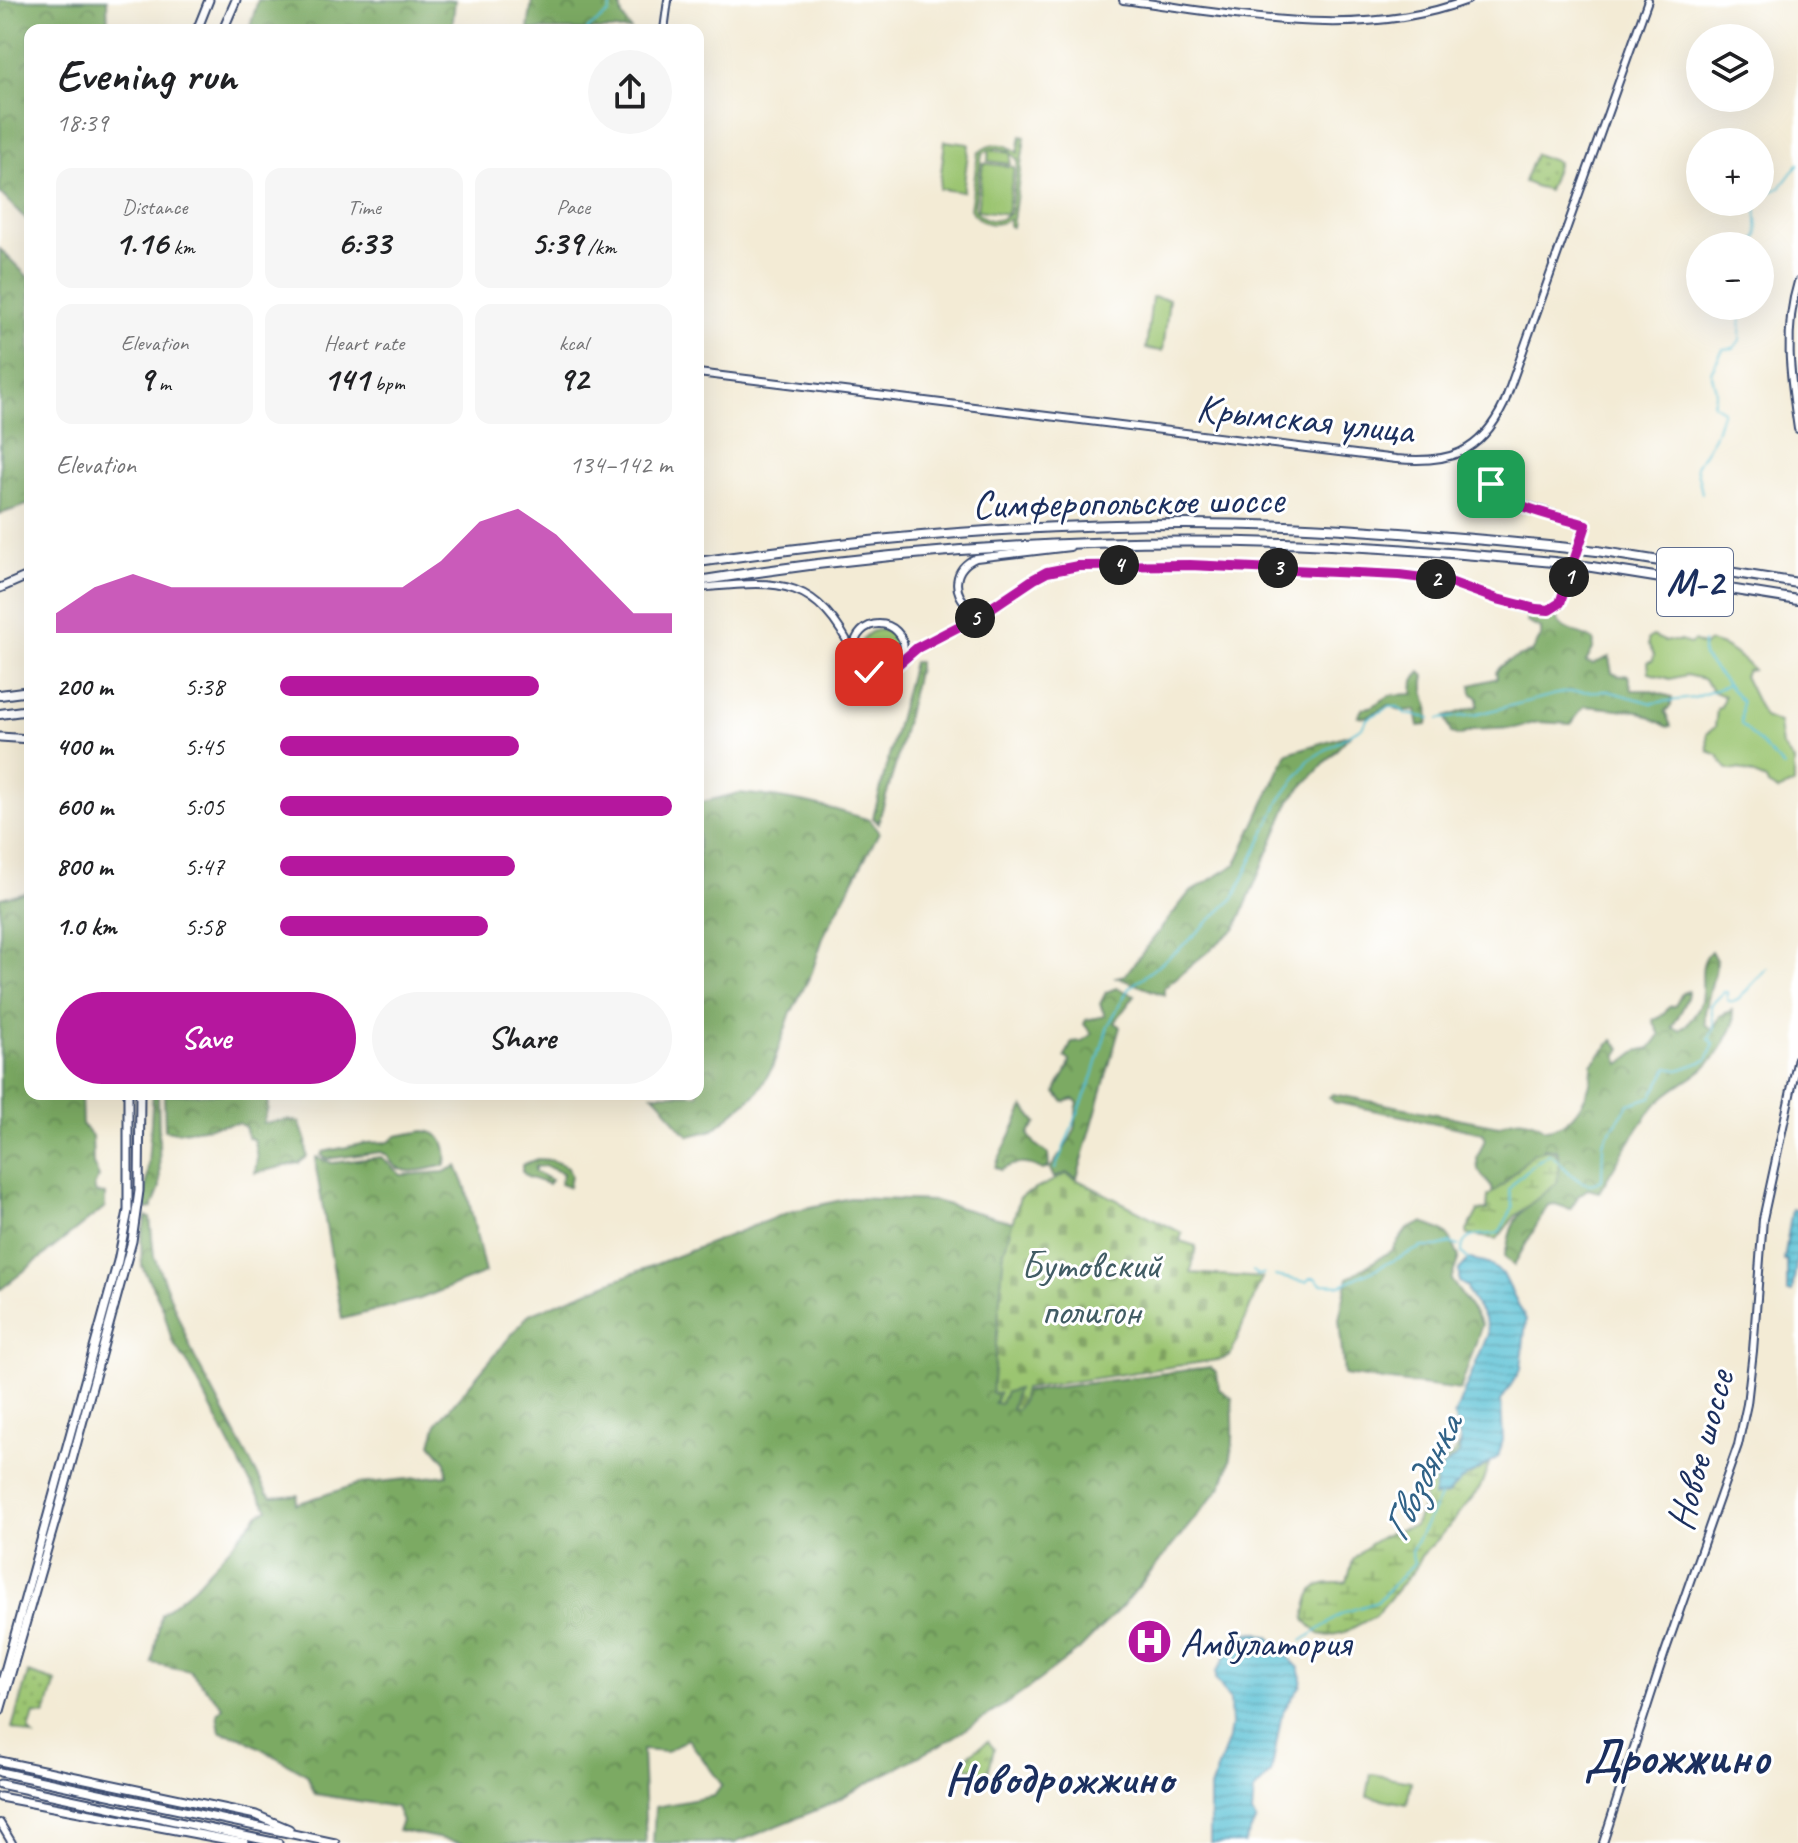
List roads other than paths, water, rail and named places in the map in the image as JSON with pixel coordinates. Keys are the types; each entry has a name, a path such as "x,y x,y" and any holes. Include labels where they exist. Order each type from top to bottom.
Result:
{"highway":[{"name":"Симферопольское шоссе","path":"704,561 933,535 1110,526 1284,526 1422,534 1597,551 1798,583"},
{"name":"Симферопольское шоссе","path":"704,580 863,559 1091,544 1298,544 1420,550 1554,562 1798,600"},
{"path":"0,695 24,692"},
{"path":"0,714 24,711"}],"main road":[{"path":"199,24 209,0"},
{"path":"226,24 236,0"},
{"path":"0,588 24,578"},
{"path":"0,737 24,739"},
{"path":"0,1689 118,1261 128,1211 128,1100"},
{"path":"0,1711 132,1241 138,1201 140,1100"},
{"path":"0,1761 256,1815 306,1837"},
{"path":"0,1772 335,1843"},
{"path":"0,1784 278,1843"},
{"path":"3,1798 245,1843"}],"street":[{"path":"665,24 668,0"},
{"path":"1123,0 1286,20 1345,23 1425,13 1468,0"},
{"name":"Крымская улица","path":"704,374 1396,459 1434,460 1463,452 1483,437 1504,404 1648,0"},
{"path":"1798,282 1789,338 1798,429"},
{"path":"704,587 758,582 792,588 832,618 863,668 875,674 889,672 917,648 979,616 1034,579 1061,568 1190,565 1436,579 1536,609 1554,608 1560,603 1567,585 1586,525 1508,499 1463,452"},
{"path":"1002,599 985,607 965,604 957,588 962,566 976,558 1091,544"},
{"path":"855,656 855,642 862,631 881,624 894,629 902,640 900,663"},
{"name":"Новое шоссе","path":"1603,1843 1664,1655 1738,1445 1747,1404 1753,1351 1763,1219 1798,1059"},
{"path":"0,1823 12,1843"}],"water":[{"path":"1792,1209 1798,1211 1798,1254 1792,1292 1787,1292 1787,1260 1784,1260"},
{"path":"1469,1259 1485,1262 1503,1274 1526,1320 1521,1369 1501,1401 1503,1440 1498,1457 1461,1480 1446,1495 1433,1497 1438,1472 1459,1454 1461,1443 1454,1416 1488,1334 1485,1321 1467,1287 1459,1282 1459,1270"},
{"path":"1256,1632 1269,1637 1299,1668 1301,1685 1282,1713 1271,1773 1254,1791 1252,1814 1256,1820 1244,1843 1210,1843 1210,1789 1229,1739 1231,1725 1230,1700 1216,1679 1216,1673 1231,1647 1247,1633"}],"waterway":[{"path":"595,24 609,13 613,0"},
{"name":"Гвоздянка","path":"1774,190 1780,188 1798,164"},
{"name":"Гвоздянка","path":"1757,216 1758,232"},
{"name":"Гвоздянка","path":"1702,493 1696,466 1714,437 1723,410 1713,404 1716,390 1711,372 1723,349 1734,348 1740,340 1741,320"},
{"name":"Гвоздянка","path":"1703,642 1703,656 1742,702 1741,724 1784,767"},
{"path":"1439,719 1474,715 1565,692 1608,691 1652,703 1694,698 1728,685"},
{"path":"1055,1169 1093,1076 1108,1026 1129,988 1178,950 1234,898 1280,800 1309,760 1362,727 1368,718 1390,707 1398,707 1406,714 1430,718"},
{"name":"Гвоздянка","path":"1470,1261 1462,1253 1465,1241 1474,1236 1499,1233 1513,1208 1509,1190 1521,1175 1544,1157 1549,1154 1587,1184 1602,1179 1603,1143 1629,1104 1651,1097 1668,1068 1679,1070 1707,1060 1714,1044 1709,1038 1714,1029 1711,1005 1724,992 1727,992 1727,1000 1738,1000 1767,968"},
{"path":"1275,1276 1306,1282 1315,1278 1321,1284 1341,1285 1422,1247 1450,1243 1459,1246"},
{"path":"1253,1271 1257,1275 1264,1274"},
{"name":"Гвоздянка","path":"1302,1641 1345,1612 1377,1602 1414,1563 1411,1552 1440,1497"}],"place":[{"name":"Амбулатория","path":"1149,1642"}],"district":[{"name":"Дрожжино","path":"1677,1756"},
{"name":"Новодрожжино","path":"1059,1778"}],"park label":[{"name":"Бутовский полигон","path":"1091,1287"}]}
